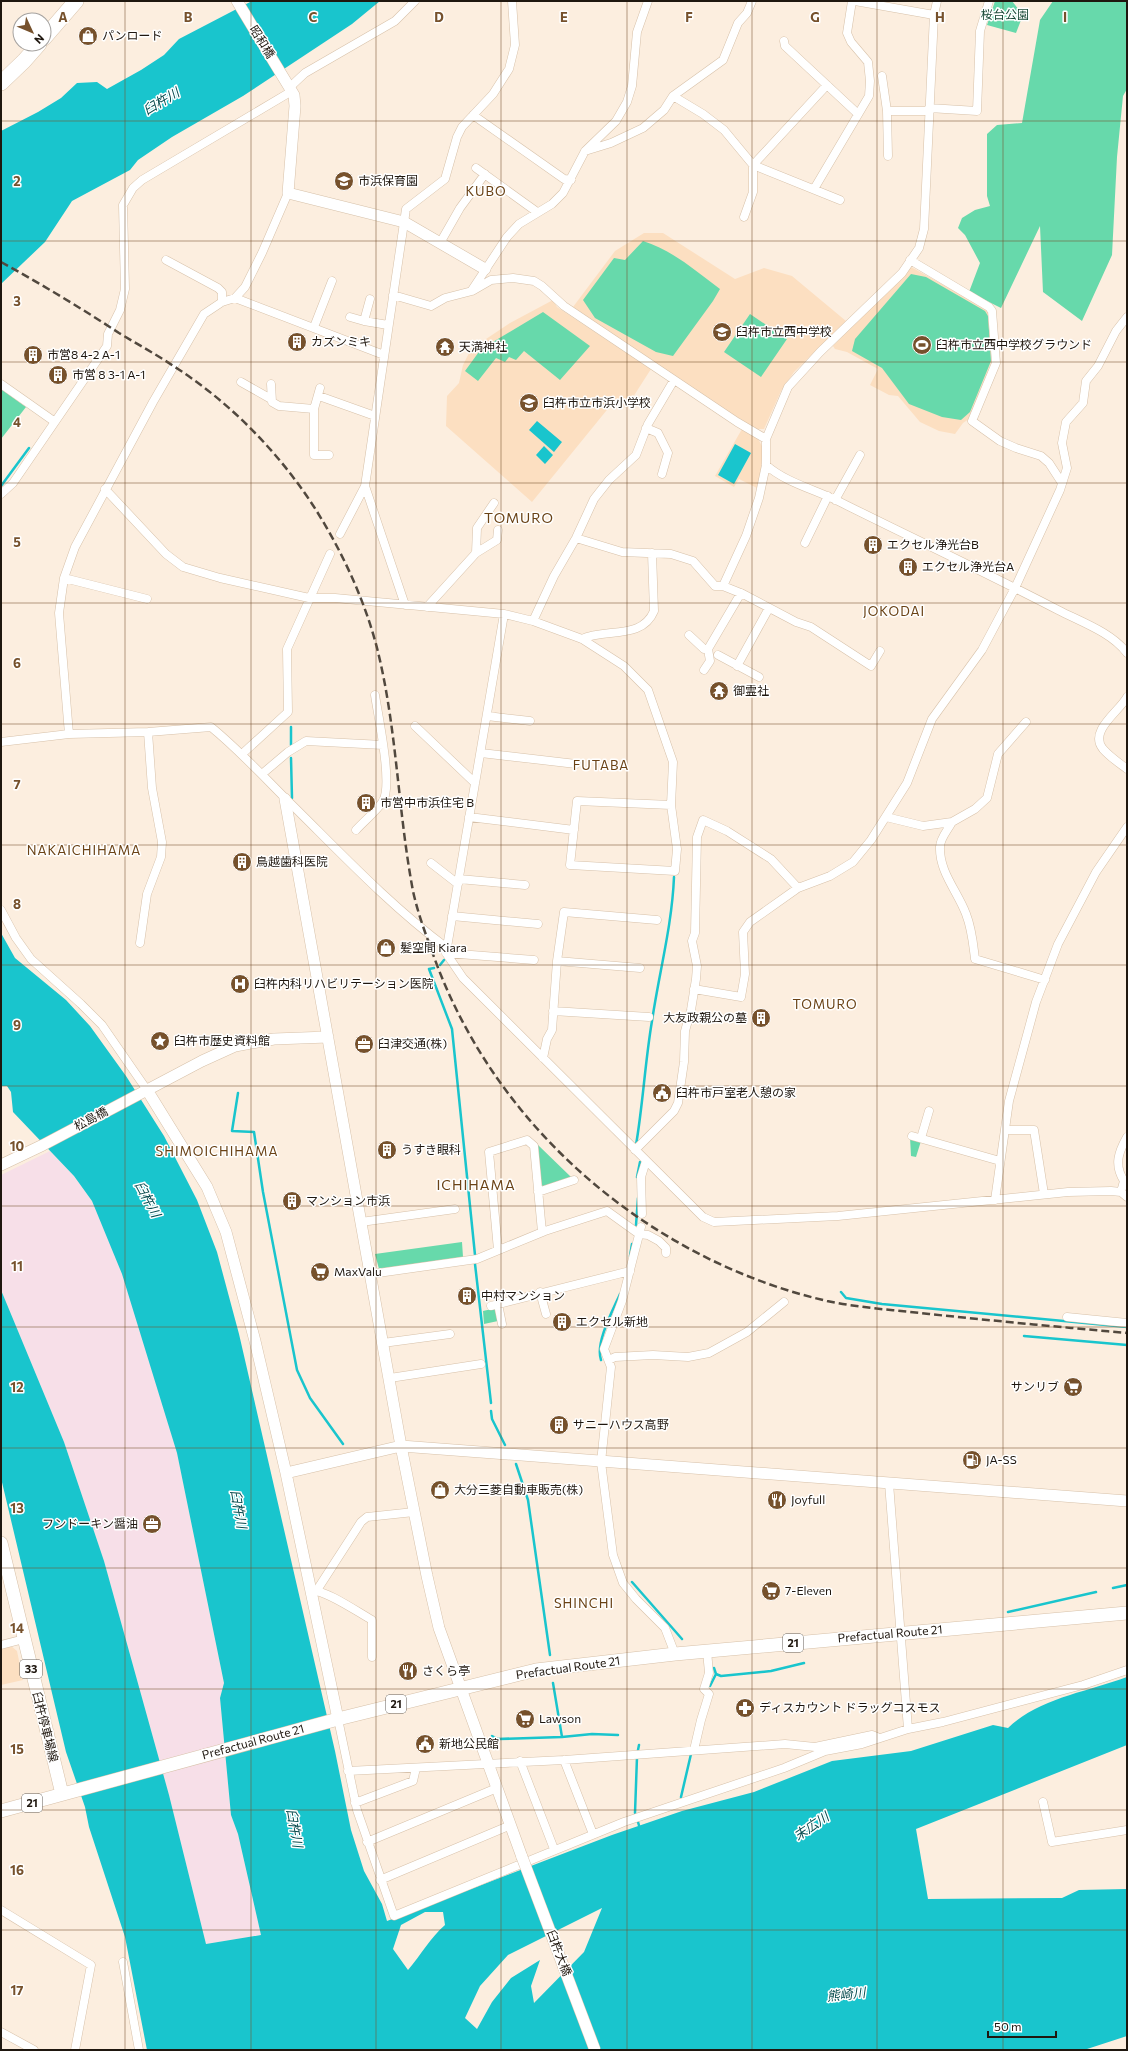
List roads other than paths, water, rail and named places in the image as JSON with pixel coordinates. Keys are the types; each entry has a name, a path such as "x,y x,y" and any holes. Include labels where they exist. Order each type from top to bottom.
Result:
{"highway":[{"path":"52,29 76,1"},
{"path":"1,83 32,52"}],"main road":[{"name":"臼杵停車場線","path":"1,1543 4,1570 67,1793"},
{"name":"Prefactual Route 21","path":"1,1811 335,1720 536,1670 675,1654 1127,1613"}],"street":[{"name":"昭和橋","path":"237,1 290,87"},
{"path":"1,494 13,483 107,346 108,334 120,310 125,289 122,213 126,197 142,180 290,87 305,73 395,21 415,1"},
{"path":"340,534 365,486 406,209 445,179 457,137 462,127 493,94 509,69 515,45 512,1"},
{"path":"472,291 507,237 519,224 555,202 571,180 585,151 616,121 627,102 632,86 637,32 648,1"},
{"path":"585,151 611,143 643,128 664,110 673,96 723,60 738,24 748,13 752,1"},
{"path":"814,189 869,96 870,81 868,62 851,42 847,33 852,1"},
{"path":"855,1 903,4 934,15"},
{"path":"723,586 746,536 759,498 766,465 766,439 782,397 795,378 902,272 919,248 924,229 928,110 934,15 937,1"},
{"path":"887,111 977,111 980,31 989,1"},
{"path":"784,41 785,46 858,114"},
{"path":"882,76 887,111 888,156"},
{"path":"744,217 754,192 752,164 827,85"},
{"path":"69,734 59,613 64,578 75,547 105,489 204,314 222,302 235,298 245,287 262,253 288,193 295,106 290,87"},
{"path":"673,96 703,114 724,130 752,164 840,200"},
{"path":"473,114 564,179 571,180"},
{"path":"476,168 537,212"},
{"path":"440,243 460,208 485,174"},
{"path":"288,193 404,222 485,269"},
{"path":"166,260 218,288 222,292 222,302"},
{"path":"910,260 989,307 992,311 996,363 972,421 1000,441 1041,456 1049,463 1062,483"},
{"path":"393,295 431,306 445,298 472,291 491,280 524,278 534,281 542,286 564,306 737,422 766,439"},
{"path":"314,328 332,281"},
{"path":"235,298 384,355"},
{"path":"364,322 370,299"},
{"path":"694,988 741,997 745,974 743,932 750,922 798,888 830,876 853,862 862,853 886,817 909,778 932,719 982,650 1015,588 1062,483 1067,468 1062,443 1066,422 1083,403 1086,381 1098,366 1116,331 1127,316"},
{"path":"350,317 364,322 388,325"},
{"path":"533,622 554,576 576,538 594,499 609,480 636,454 646,428 674,380"},
{"path":"241,382 271,399 272,402 279,406 314,409"},
{"path":"1,384 55,422"},
{"path":"271,384 271,399"},
{"path":"330,455 314,455 314,409 319,392 375,416"},
{"path":"646,428 658,433 668,453 662,474"},
{"path":"805,543 831,498 860,455"},
{"path":"766,465 780,475 831,498 1112,637 1127,652"},
{"path":"365,486 405,605"},
{"path":"105,489 166,554 183,567 220,578 309,598 335,598 504,614 533,622 582,639 624,666 648,690 673,762 671,805 677,849 675,871 570,864 577,801 671,805"},
{"path":"476,552 477,528 494,503"},
{"path":"427,607 476,552 497,540 498,530"},
{"path":"576,538 601,547 622,552 670,554 693,561 700,567 715,586 723,586 740,593 796,622 811,627 871,666 880,651"},
{"path":"582,639 638,629 651,619 654,611 652,553"},
{"path":"242,754 288,712 287,649 330,554"},
{"path":"64,578 147,599"},
{"path":"704,670 710,662 708,649 740,593"},
{"path":"737,666 770,608"},
{"path":"447,950 504,614"},
{"path":"689,635 704,649 708,649"},
{"path":"718,655 759,677"},
{"path":"356,830 383,801 386,789 383,745 375,695"},
{"path":"1127,697 1104,726 1099,741 1102,748 1127,769"},
{"path":"487,716 530,721"},
{"path":"886,817 923,826 952,822 975,809 987,798 998,754 1026,722"},
{"path":"415,726 475,783"},
{"path":"1,742 69,734 148,732 211,727 242,754 359,872 414,923 447,950 463,978 703,1217 714,1222 838,1216 1068,1192 1124,1194 1124,1181 1118,1169 1117,1161 1127,1137"},
{"path":"140,943 148,894 161,857 162,842 152,788 148,732"},
{"path":"262,774 288,752 306,742 383,745"},
{"path":"480,753 576,764"},
{"name":"臼杵大橋","path":"285,799 401,1446 439,1628 522,1857 595,2050"},
{"path":"469,818 574,830"},
{"path":"635,1150 674,1111 678,1103 684,1062 685,1031 697,966 692,941 695,933 697,837 703,820 727,831 771,859 798,888"},
{"path":"952,822 941,842 940,852 948,879 966,913 973,935 975,959 1046,980"},
{"path":"995,1200 1009,1101 1029,1025 1058,944 1096,872 1127,826"},
{"path":"431,863 458,881 525,885"},
{"path":"1,910 16,938 31,959 102,1025 143,1092 207,1187 226,1232 255,1341 314,1591 335,1720 355,1803 380,1880 394,1916 554,1849 624,1822 784,1768 825,1751 862,1744 908,1729 943,1722 1083,1686 1127,1670"},
{"path":"543,1058 547,1039 552,1030 557,961 564,912 657,920"},
{"path":"452,916 538,924"},
{"path":"447,950 534,960"},
{"path":"557,961 640,968"},
{"path":"553,1011 649,1017"},
{"name":"松島橋","path":"1,1165 43,1145 202,1061 236,1046 274,1039 328,1037"},
{"path":"921,1138 928,1111"},
{"path":"1005,1130 1034,1130 1044,1194"},
{"path":"912,1136 1000,1161"},
{"path":"498,1250 489,1152 527,1140 534,1146 542,1232"},
{"path":"642,1214 641,1177 646,1161"},
{"path":"538,1192 574,1180"},
{"path":"362,1222 455,1209"},
{"path":"371,1274 478,1259 542,1232 607,1211 659,1241 666,1248 666,1253"},
{"path":"640,1231 626,1272 622,1301 604,1349 611,1367 601,1462 613,1555 621,1576 629,1591 665,1628 675,1654"},
{"path":"502,1324 495,1305 540,1292 626,1272"},
{"path":"540,1292 546,1314"},
{"path":"609,1360 615,1357 653,1355 688,1357 709,1353 747,1332 784,1302"},
{"path":"1067,1317 1127,1323"},
{"path":"383,1343 450,1334"},
{"path":"390,1378 481,1364"},
{"path":"286,1473 401,1446 1127,1501"},
{"path":"889,1483 908,1729"},
{"path":"314,1591 361,1522 367,1517 414,1512"},
{"path":"314,1591 333,1597 372,1620 372,1658"},
{"path":"1,1644 24,1639"},
{"path":"694,1750 709,1694 704,1689 709,1673 707,1651"},
{"path":"348,1771 520,1761 564,1760 786,1744 815,1747 872,1735 880,1738"},
{"path":"564,1760 593,1834"},
{"path":"520,1761 554,1849"},
{"path":"355,1803 413,1781 416,1768"},
{"path":"367,1842 497,1788"},
{"path":"1043,1802 1052,1842 1127,1830"},
{"path":"380,1880 511,1825"},
{"path":"1,1910 91,1965 75,2050"},
{"path":"123,1962 139,2050"},
{"path":"1,2032 34,2050"}],"water":[{"name":"臼杵川","path":"252,1 380,1 352,24 243,96 172,137 138,160 130,170 72,201 45,242 1,284 1,131 61,98 77,83 97,82 107,89 164,55 179,39"},
{"path":"537,421 562,442 554,452 529,430"},
{"path":"735,444 751,453 734,484 718,475"},
{"path":"544,446 553,455 545,464 536,455"},
{"path":"1,933 15,958 66,1000 90,1026 126,1076 164,1136 197,1200 217,1252 239,1334 335,1751 351,1830 364,1871 382,1904 387,1921 612,1835 682,1811 754,1792 832,1761 911,1751 993,1725 1008,1728 1034,1709 1064,1697 1127,1677 1127,1745 916,1829 928,1899 1062,1898 1079,1890 1127,1889 1127,2036 1084,2050 147,2050 125,1937 89,1827 85,1807 66,1752 1,1478 1,1290 64,1442 104,1561 169,1795 206,1944 261,1935 238,1834 231,1815 220,1698 224,1683 177,1453 122,1274 92,1201 74,1176 13,1112 11,1092 7,1086 1,1086","holes":["602,1908 584,1952 534,2003 531,1986 540,1960 511,1978 492,2002 477,2029 465,2018 480,1986 508,1955","425,1912 443,1912 445,1925 435,1935 408,1970 393,1949 401,1925"]}],"waterway":[{"path":"1,486 29,448"},
{"path":"291,727 291,745"},
{"path":"291,758 292,798"},
{"path":"636,1145 650,1036 671,913 674,877"},
{"path":"440,965 444,960"},
{"path":"434,968 429,969 452,1029 475,1255"},
{"path":"238,1093 232,1131 254,1132 263,1192 297,1370 310,1398 343,1444"},
{"path":"637,1177 640,1162"},
{"path":"636,1225 638,1198"},
{"path":"630,1256 632,1244"},
{"path":"475,1264 491,1403"},
{"path":"841,1292 846,1298 882,1304 1127,1327"},
{"path":"601,1360 600,1345 609,1317 620,1294"},
{"path":"1024,1336 1127,1345"},
{"path":"491,1411 492,1419 505,1445"},
{"path":"516,1464 528,1500 550,1655"},
{"path":"632,1582 682,1639"},
{"path":"1113,1588 1127,1585"},
{"path":"1008,1612 1096,1592"},
{"path":"716,1674 721,1676 771,1671 804,1663"},
{"path":"710,1686 716,1674 714,1668"},
{"path":"553,1683 562,1737"},
{"path":"492,1736 498,1739 562,1737 592,1734 618,1735"},
{"path":"638,1750 639,1745"},
{"path":"681,1797 691,1754"},
{"path":"635,1813 637,1757"},
{"path":"638,1822 640,1829"}],"railway":[{"path":"1,262 61,296 164,360 218,398 237,415 271,451 316,510 326,526 353,579 367,615 378,652 389,711 413,891 434,957 461,1019 497,1078 539,1131 587,1178 641,1219 700,1254 762,1282 827,1301 878,1309 1127,1333"}],"place":[{"name":"パンロード","path":"88,36"},
{"name":"市浜保育園","path":"344,181"},
{"name":"臼杵市立西中学校","path":"722,332"},
{"name":"カズンミキ","path":"297,342"},
{"name":"臼杵市立西中学校グラウンド","path":"922,345"},
{"name":"天満神社","path":"445,347"},
{"name":"市営8 4-2 A-1","path":"33,355"},
{"name":"市営 8 3-1 A-1","path":"58,375"},
{"name":"臼杵市立市浜小学校","path":"529,403"},
{"name":"エクセル浄光台B","path":"873,545"},
{"name":"エクセル浄光台A","path":"908,567"},
{"name":"御霊社","path":"719,691"},
{"name":"市営中市浜住宅 B","path":"366,803"},
{"name":"鳥越歯科医院","path":"242,862"},
{"name":"髪空間 Kiara","path":"386,948"},
{"name":"臼杵内科リハビリテーション医院","path":"240,984"},
{"name":"大友政親公の墓","path":"761,1018"},
{"name":"臼杵市歴史資料館","path":"160,1041"},
{"name":"臼津交通(株)","path":"364,1044"},
{"name":"臼杵市戸室老人憩の家","path":"662,1093"},
{"name":"うすき眼科","path":"387,1150"},
{"name":"マンション市浜","path":"292,1201"},
{"name":"MaxValu","path":"320,1272"},
{"name":"中村マンション","path":"467,1296"},
{"name":"エクセル新地","path":"562,1322"},
{"name":"サンリブ","path":"1073,1387"},
{"name":"サニーハウス高野","path":"559,1425"},
{"name":"JA-SS","path":"972,1460"},
{"name":"大分三菱自動車販売(株)","path":"440,1490"},
{"name":"Joyfull","path":"777,1500"},
{"name":"フンドーキン醤油","path":"152,1524"},
{"name":"7-Eleven","path":"771,1591"},
{"name":"さくら亭","path":"408,1671"},
{"name":"ディスカウント ドラッグコスモス","path":"745,1708"},
{"name":"Lawson","path":"525,1719"},
{"name":"新地公民館","path":"425,1744"}],"district":[{"name":"KUBO","path":"486,191"},
{"name":"TOMURO","path":"519,518"},
{"name":"JOKODAI","path":"894,611"},
{"name":"FUTABA","path":"601,765"},
{"name":"NAKAICHIHAMA","path":"84,850"},
{"name":"TOMURO","path":"825,1004"},
{"name":"SHIMOICHIHAMA","path":"217,1151"},
{"name":"ICHIHAMA","path":"476,1185"},
{"name":"SHINCHI","path":"584,1603"}],"park label":[{"name":"桜台公園","path":"1005,15"}],"water label":[{"name":"末広川","path":"811,1826"},
{"name":"熊崎川","path":"846,1994"}]}
